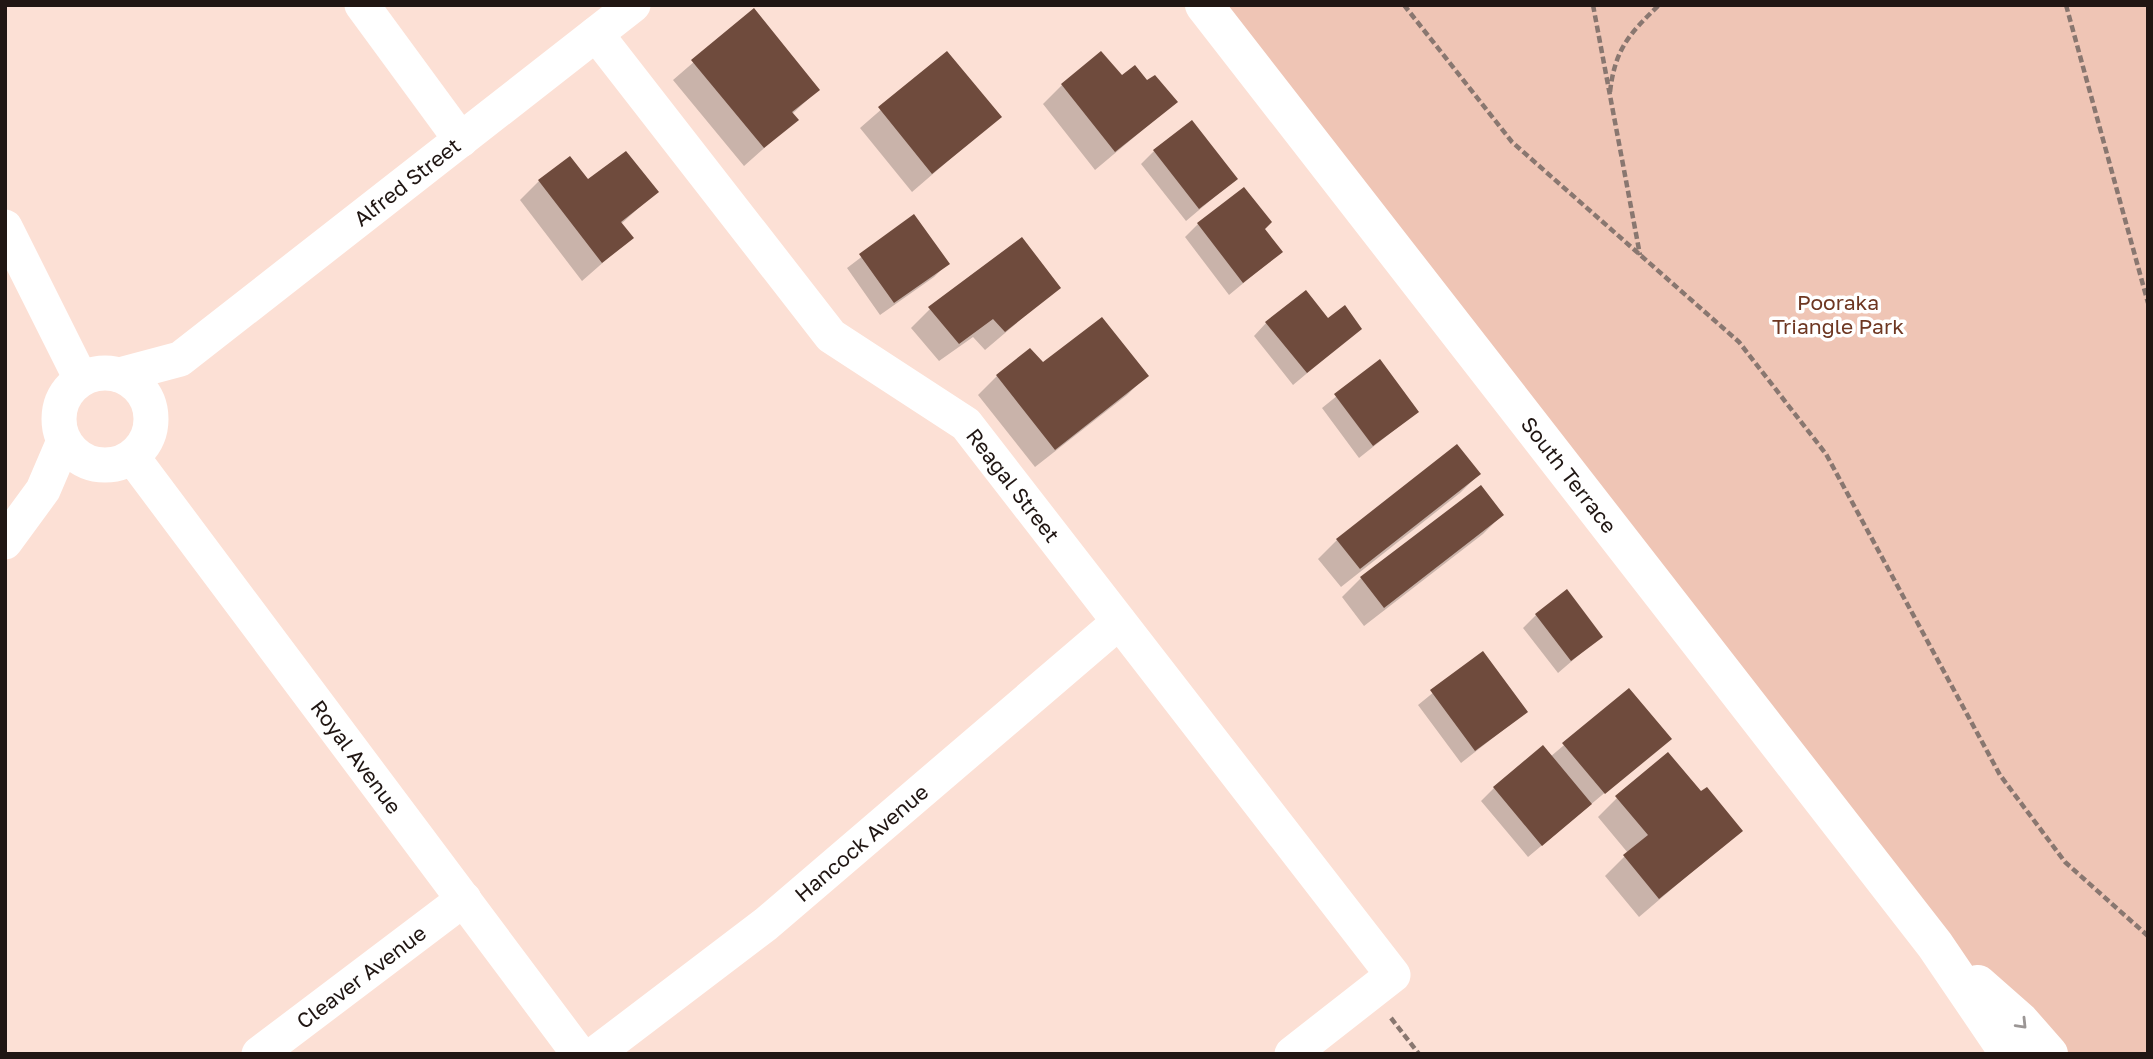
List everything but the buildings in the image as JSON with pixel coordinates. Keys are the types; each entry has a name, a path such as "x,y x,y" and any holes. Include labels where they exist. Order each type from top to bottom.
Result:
{"street":[{"path":"362,5 461,139"},
{"name":"Alfred Street","path":"120,375 180,359 633,5"},
{"name":"South Terrace","path":"1204,5 1935,945 2009,1054"},
{"name":"Reagal Street","path":"596,34 831,336 966,424 1119,621 1382,984"},
{"path":"5,227 81,379"},
{"name":"Alfred Street","path":"152,415 180,359"},
{"path":"99,373 120,375 141,389 152,415 149,438 133,458 113,466 92,464 74,454 64,441 59,426 60,411 64,398 81,379 99,373"},
{"path":"5,542 43,490 64,441"},
{"name":"Royal Avenue","path":"133,458 579,1054"},
{"path":"43,490 92,464"},
{"name":"Hancock Avenue","path":"594,1054 766,924 1119,621"},
{"name":"Cleaver Avenue","path":"259,1054 464,899"},
{"name":"South Terrace","path":"1935,945 2020,1021 2049,1054"},
{"path":"1292,1054 1382,984"}],"path":[{"path":"1404,5 1512,142 1739,342 1826,454 2000,775 2065,862 2148,936"},
{"path":"1593,5 1640,256"},
{"path":"1610,96 1613,65 1625,40 1659,5"},
{"path":"2066,5 2148,303"},
{"path":"1382,984 1419,1054"}],"green space":[{"name":"Pooraka Triangle Park","path":"1204,5 2148,5 2148,1054 2048,1054 1935,945"}]}
